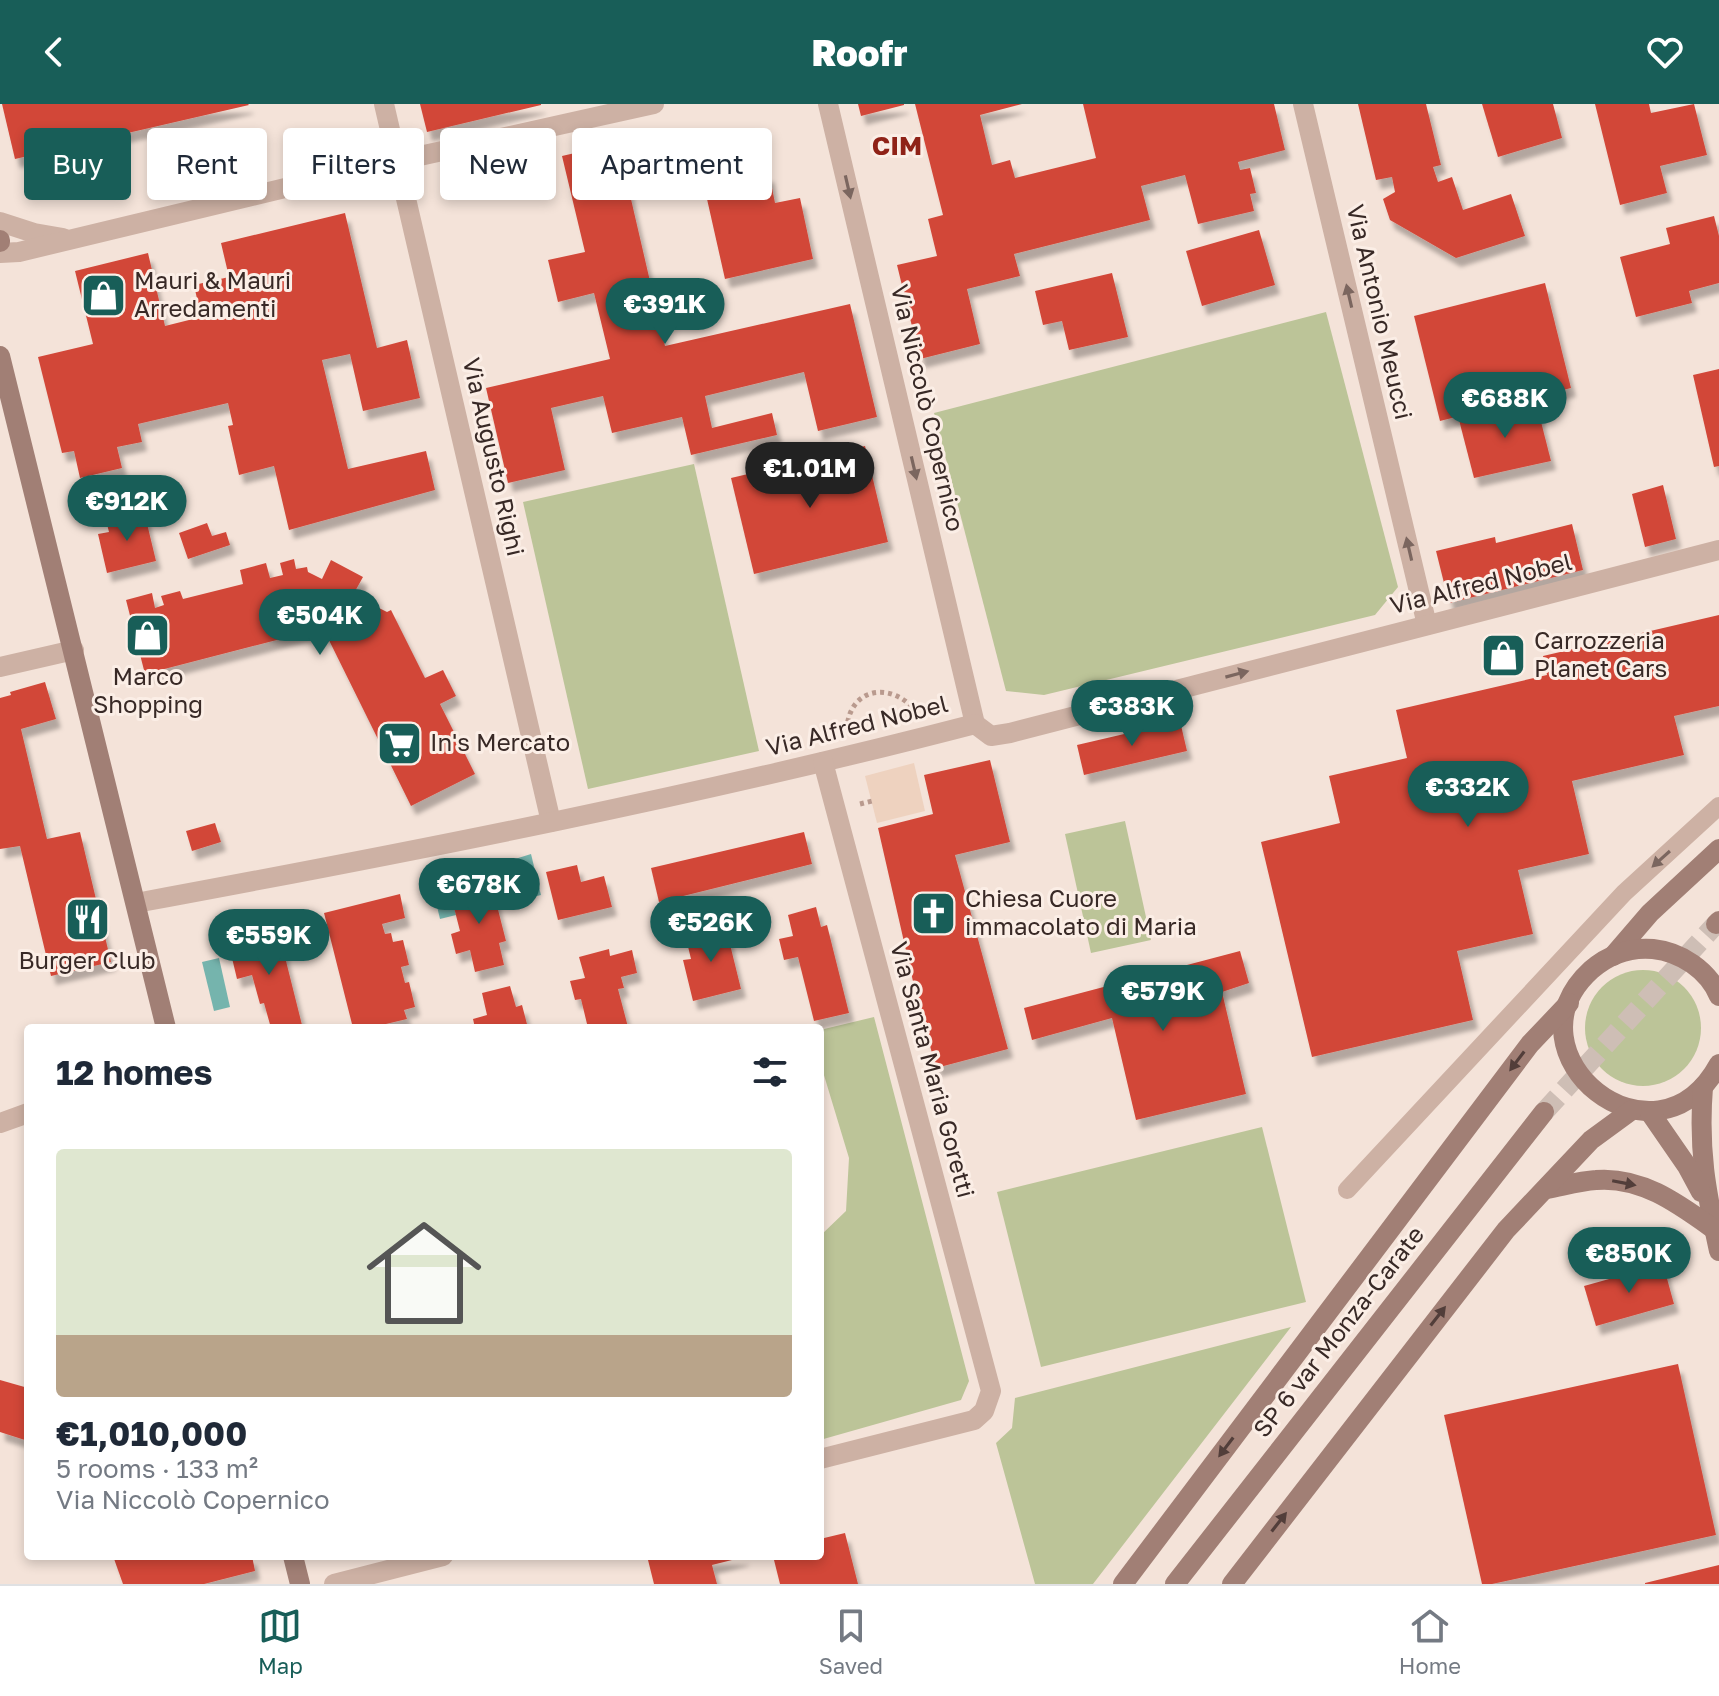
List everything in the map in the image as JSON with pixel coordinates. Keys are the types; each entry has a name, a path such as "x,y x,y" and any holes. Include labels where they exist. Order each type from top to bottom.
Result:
{"main road":[{"path":"0,356 165,1024"},
{"path":"1613,956 1650,913 1719,849"},
{"path":"1123,1584 1530,1044 1598,965 1632,950 1652,949 1672,953 1690,962 1705,975 1719,996"},
{"path":"1572,997 1565,1023 1565,1043 1571,1062 1582,1080 1596,1094 1613,1104 1641,1110 1669,1107 1703,1087 1719,1064"},
{"path":"1703,1087 1700,1140 1708,1205 1719,1251"},
{"path":"1232,1584 1506,1230 1591,1140 1641,1110"},
{"path":"1641,1110 1687,1166 1708,1205"},
{"name":"SP 6 var Monza-Carate","path":"1175,1584 1544,1112"},
{"path":"1547,1189 1598,1180 1626,1182 1660,1193 1715,1230"},
{"path":"294,1560 300,1584"}],"street":[{"name":"Via Augusto Righi","path":"384,104 389,128"},
{"path":"424,155 654,104"},
{"name":"Via Niccolò Copernico","path":"828,104 975,724"},
{"name":"Via Antonio Meucci","path":"1303,104 1427,625"},
{"path":"0,253 19,252 283,189"},
{"name":"Via Augusto Righi","path":"406,200 551,822"},
{"path":"0,222 71,240"},
{"name":"Via Alfred Nobel","path":"136,903 387,857 823,762 975,724 991,736 1010,733 1719,550"},
{"path":"0,667 74,650"},
{"name":"Via Santa Maria Goretti","path":"823,762 991,1391 984,1411 974,1420 824,1458"},
{"path":"0,1123 24,1114"},
{"path":"334,1584 427,1560"}],"lane":[{"path":"1347,1190 1624,893 1719,806"},
{"path":"1549,971 1572,997"}],"path":[{"path":"851,755 847,733 851,710 859,700 879,692 900,695 908,702 917,713 923,737"}],"green space":[{"path":"1326,312 1398,587 1375,615 1044,695 1006,691 934,413"},
{"path":"694,464 759,751 588,789 523,502"},
{"path":"1125,821 1151,940 1091,953 1065,834"},
{"path":"1643,970 1665,975 1684,987 1696,1006 1701,1028 1696,1050 1684,1069 1665,1081 1643,1086 1621,1081 1602,1069 1590,1050 1585,1028 1590,1006 1602,987 1621,975"},
{"path":"874,1017 969,1381 961,1400 824,1439 824,1232 846,1211 849,1158 824,1075 824,1029"},
{"path":"1262,1127 1306,1302 1041,1367 997,1192"},
{"path":"1291,1327 1093,1584 1035,1584 996,1443 1012,1428 1015,1398"}],"shaded area":[{"path":"914,763 925,811 877,823 865,776"}],"water":[{"path":"531,854 541,895 525,899 515,859"},
{"path":"446,874 456,915 440,919 430,877"},
{"path":"219,958 230,1007 214,1011 202,962"}],"building":[{"path":"2,104 249,105 131,132 131,128 24,128 24,157 15,159"},
{"path":"420,104 541,104 541,105 427,132"},
{"path":"858,104 904,104 904,105 861,116"},
{"path":"915,104 1022,104 980,115 992,165 1010,160 1015,178 1096,158 1083,104 1274,104 1285,150 1238,162 1240,170 1250,168 1256,193 1250,194 1254,211 1198,224 1185,175 1141,186 1150,220 1014,254 1020,276 967,289 980,344 920,359 897,265 937,256 928,219 943,215"},
{"path":"1358,104 1426,104 1441,165 1433,167 1438,182 1452,177 1463,210 1511,194 1525,236 1456,258 1390,220 1383,199 1395,192 1392,177 1376,180"},
{"path":"1482,104 1553,104 1562,138 1498,157"},
{"path":"1595,104 1649,104 1651,113 1694,104 1707,155 1660,166 1667,193 1620,205"},
{"path":"572,154 572,198 562,156"},
{"path":"772,188 775,203 800,198 813,259 725,279 707,200 772,200"},
{"path":"573,200 631,200 665,346 850,304 877,417 818,431 804,372 705,396 712,428 772,413 777,435 691,455 682,417 612,433 603,396 551,408 565,470 508,483 486,388 610,359 594,293 558,302 548,260 585,252"},
{"path":"345,213 377,348 407,340 420,398 363,411 350,354 322,360 348,469 426,451 435,490 289,530 274,466 239,475 228,426 233,425 228,403 138,424 142,442 117,447 122,468 80,478 74,451 62,453 38,357 93,344 75,271 148,253 165,326 201,317 194,285 229,277 221,243"},
{"path":"1714,216 1719,236 1719,283 1689,291 1692,303 1636,317 1620,257 1670,244 1666,228"},
{"path":"1259,230 1275,285 1202,306 1186,251"},
{"path":"1112,273 1128,337 1069,350 1062,321 1043,325 1035,291"},
{"path":"1545,283 1571,388 1440,421 1414,316"},
{"path":"1719,369 1719,466 1714,467 1693,375"},
{"path":"1536,402 1551,461 1474,478 1459,420"},
{"path":"865,446 888,542 754,574 731,478"},
{"path":"1663,485 1676,539 1645,547 1632,494"},
{"path":"144,511 156,561 107,573 98,534 109,532 106,520"},
{"path":"207,523 212,536 226,532 230,545 188,559 179,533"},
{"path":"1572,524 1583,570 1449,603 1436,551 1495,537 1496,543"},
{"path":"294,559 296,569 307,567 308,572 322,579 331,560 363,577 353,595 387,612 391,610 425,678 443,670 456,696 440,704 475,774 411,806 323,628 145,674 126,600 152,593 155,608 164,605 161,596 180,591 183,599 243,584 240,570 266,563 270,578 283,575 280,563"},
{"path":"1719,615 1719,706 1674,716 1684,755 1572,781 1589,854 1518,870 1533,934 1457,951 1473,1020 1312,1057 1261,842 1340,823 1329,776 1407,758 1396,710 1547,675 1543,656"},
{"path":"45,682 56,719 21,729 47,839 80,832 111,962 51,976 20,846 0,849 0,698"},
{"path":"1180,721 1187,751 1084,775 1077,745"},
{"name":"Chiesa Cuore immacolato di Maria","path":"990,760 1010,842 955,855 1008,1049 936,1068 878,828 933,814 924,775"},
{"path":"215,823 221,842 192,851 186,831"},
{"path":"804,832 812,864 659,902 651,868"},
{"path":"577,865 581,882 604,876 612,907 558,920 546,872"},
{"path":"491,882 506,941 499,943 504,965 475,972 470,950 456,954 451,934 460,931 450,892"},
{"path":"400,894 405,918 382,924 385,934 391,933 393,942 403,940 409,965 401,967 405,983 409,982 415,1007 404,1010 407,1019 386,1024 352,1024 324,913"},
{"path":"816,907 821,927 827,925 849,1013 814,1021 798,957 784,960 779,939 793,936 788,915"},
{"path":"725,924 741,989 693,1001 683,960 691,959 685,934"},
{"path":"270,926 275,946 282,945 302,1024 270,1024 264,1003 260,1004 252,975 237,979 232,958 246,954 241,933"},
{"path":"609,949 610,956 632,950 637,973 621,977 624,988 618,989 627,1024 587,1024 581,999 575,1000 570,981 585,978 579,957"},
{"path":"1240,951 1249,983 1222,992 1246,1094 1136,1120 1112,1018 1032,1040 1024,1008"},
{"path":"510,986 516,1007 522,1005 527,1024 474,1024 473,1019 487,1015 482,993"},
{"path":"1663,1264 1674,1304 1596,1326 1584,1286"},
{"path":"1678,1364 1716,1535 1482,1584 1444,1415"},
{"path":"0,1380 24,1387 24,1440 0,1432"},
{"path":"845,1533 858,1584 780,1584 774,1560 824,1560 824,1538"},
{"path":"114,1560 253,1560 255,1571 204,1584 123,1584"},
{"path":"648,1560 732,1560 712,1565 717,1584 654,1584"},
{"path":"1719,1565 1719,1584 1645,1584 1645,1583"}],"tunnel":[{"path":"1544,1112 1716,924"}],"place":[{"name":"Mauri & Mauri Arredamenti","path":"103,295"},
{"name":"Marco Shopping","path":"148,635"},
{"name":"Carrozzeria Planet Cars","path":"1503,655"},
{"name":"In's Mercato","path":"399,743"},
{"name":"Chiesa Cuore immacolato di Maria","path":"934,913"},
{"name":"Burger Club","path":"87,919"}],"district":[{"name":"CIM","path":"897,146"}]}
